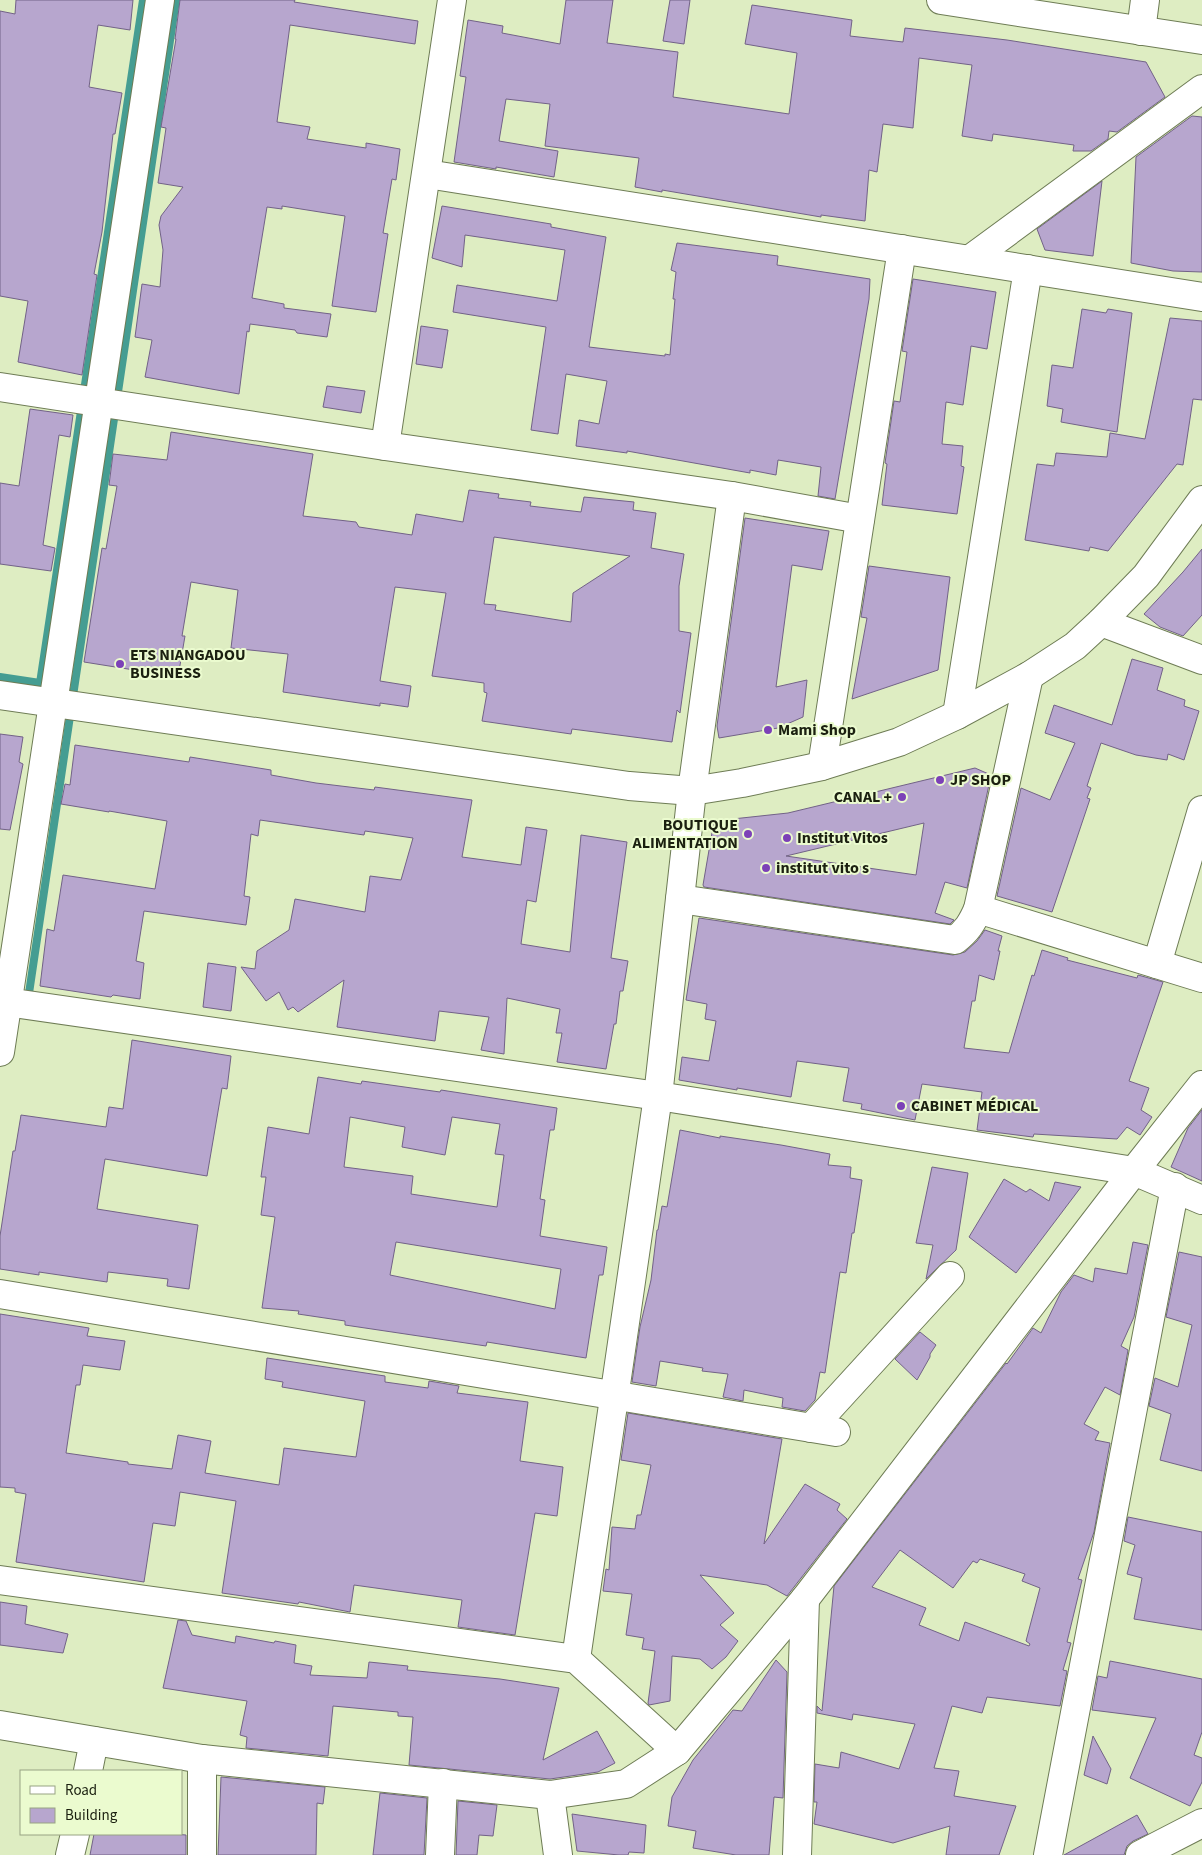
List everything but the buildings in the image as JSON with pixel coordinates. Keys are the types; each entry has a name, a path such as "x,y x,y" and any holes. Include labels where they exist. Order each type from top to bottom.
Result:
{"street":[{"path":"0,1052 4,1001 53,703 160,0"},
{"path":"385,446 452,0"},
{"path":"941,0 1202,40"},
{"path":"1141,31 1146,0"},
{"path":"969,260 1202,88"},
{"path":"427,174 1202,297"},
{"path":"822,766 902,249"},
{"path":"957,715 1028,269"},
{"path":"0,387 385,446 732,496 860,519"},
{"path":"576,1659 658,1096 692,791 732,496"},
{"path":"0,695 629,786 692,791 742,783 822,766 899,742 957,715 1029,676 1075,646 1101,622 1146,576 1202,500"},
{"path":"1101,622 1202,660"},
{"path":"680,899 955,940 965,933 978,909 1029,676"},
{"path":"1157,964 1197,848 1202,810"},
{"path":"978,909 1202,978"},
{"path":"4,1001 658,1096 1134,1170 1202,1200"},
{"path":"0,1725 202,1758 550,1795 626,1784 677,1751 805,1599 1134,1170 1202,1085"},
{"path":"1048,1855 1175,1187"},
{"path":"0,1294 823,1430 950,1276"},
{"path":"0,1580 576,1659 677,1751"},
{"path":"797,1855 805,1599"},
{"path":"88,1770 94,1741"},
{"path":"202,1758 202,1855"},
{"path":"440,1855 443,1783"},
{"path":"550,1795 558,1855"},
{"path":"1140,1855 1202,1823"},
{"path":"70,1855 75,1835"}],"waterway":[{"path":"0,677 40,683 143,0"},
{"path":"28,1000 176,0"}],"place":[{"name":"ETS NIANGADOU BUSINESS","path":"120,664"},
{"name":"Mami Shop","path":"768,730"},
{"name":"JP SHOP","path":"940,780"},
{"name":"CANAL +","path":"902,797"},
{"name":"BOUTIQUE ALIMENTATION","path":"748,834"},
{"name":"Institut Vitos","path":"787,838"},
{"name":"institut vito s","path":"766,868"},
{"name":"CABINET MÉDICAL","path":"901,1106"}]}
